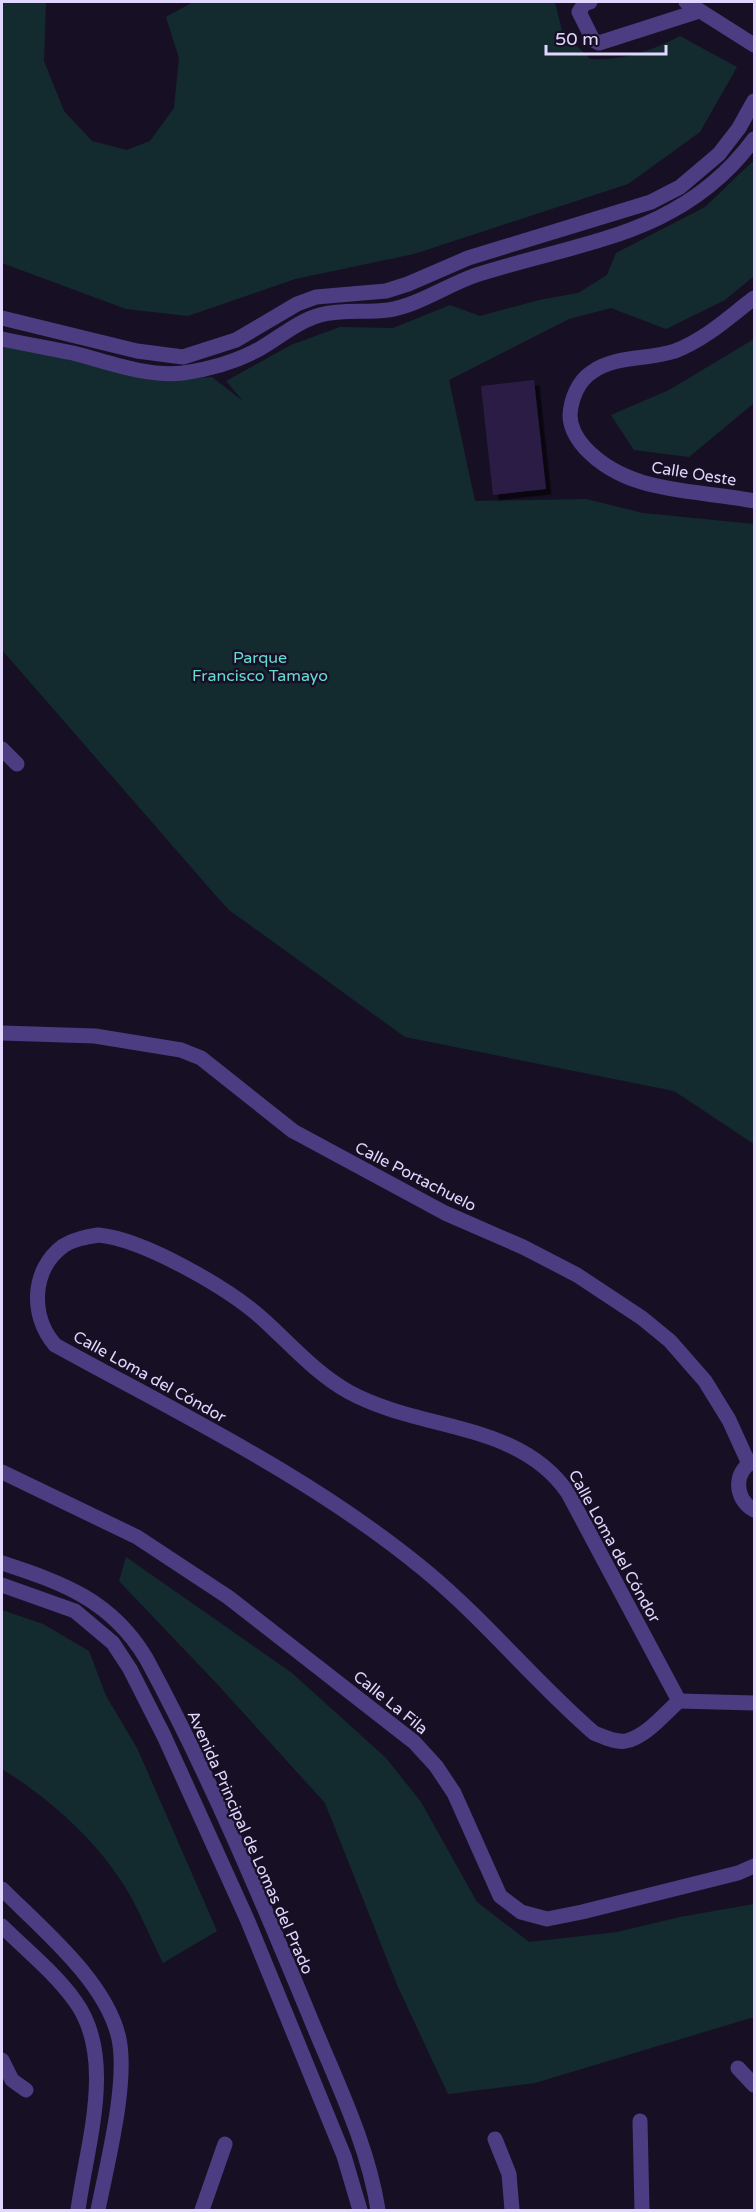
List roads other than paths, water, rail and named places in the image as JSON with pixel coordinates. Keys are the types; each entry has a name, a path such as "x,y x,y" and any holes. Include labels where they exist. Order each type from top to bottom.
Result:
{"street":[{"path":"586,2 579,12 593,40 598,43 699,11"},
{"path":"686,2 754,45"},
{"path":"2,318 137,351 183,357 236,340 297,304 316,297 386,291 468,258 651,202 680,187 719,154 740,128 754,101"},
{"path":"2,339 72,353 137,371 183,373 220,364 242,358 320,315 388,310 474,276 553,254 657,220 690,203 706,190 731,168 754,139"},
{"name":"Calle Oeste","path":"754,298 714,330 674,351 605,364 590,373 578,386 572,400 570,417 573,431 594,458 630,479 656,488 754,501"},
{"path":"2,749 17,764"},
{"name":"Calle Portachuelo","path":"2,1033 95,1036 181,1050 201,1058 293,1131 445,1213 523,1247 577,1275 642,1318 669,1341 705,1381 752,1462"},
{"name":"Calle Loma del Cóndor","path":"98,1235 118,1236 139,1245 235,1298 265,1320 308,1363 352,1394 516,1447 545,1465 568,1493 679,1701 642,1733 626,1741 609,1739 594,1733 456,1596 394,1546 268,1462 55,1345 43,1332 37,1305 43,1272 51,1258 64,1246 78,1238 98,1235"},
{"path":"752,1462 739,1478 738,1486 744,1502 754,1510"},
{"name":"Calle La Fila","path":"2,1472 137,1537 228,1597 414,1742 436,1766 454,1793 497,1890 509,1904 521,1912 547,1918 582,1912 719,1878 754,1866"},
{"name":"Avenida Principal de Lomas del Prado","path":"2,1563 60,1583 90,1598 130,1634 146,1658 251,1879 301,1998 358,2136 372,2175 378,2211"},
{"path":"2,1585 75,1611 113,1643 130,1669 164,1736 247,1919 344,2156 360,2211"},
{"path":"679,1701 754,1703"},
{"path":"2,1889 64,1952 101,1999 115,2025 119,2040 119,2085 98,2211"},
{"path":"2,1926 76,2003 94,2043 97,2068 94,2114 78,2211"},
{"path":"2,2060 12,2080 26,2090"},
{"path":"738,2068 754,2085"},
{"path":"640,2121 642,2211"},
{"path":"495,2139 509,2174 512,2211"},
{"path":"202,2211 225,2144"}],"park label":[{"name":"Parque Francisco Tamayo","path":"260,666"}]}
